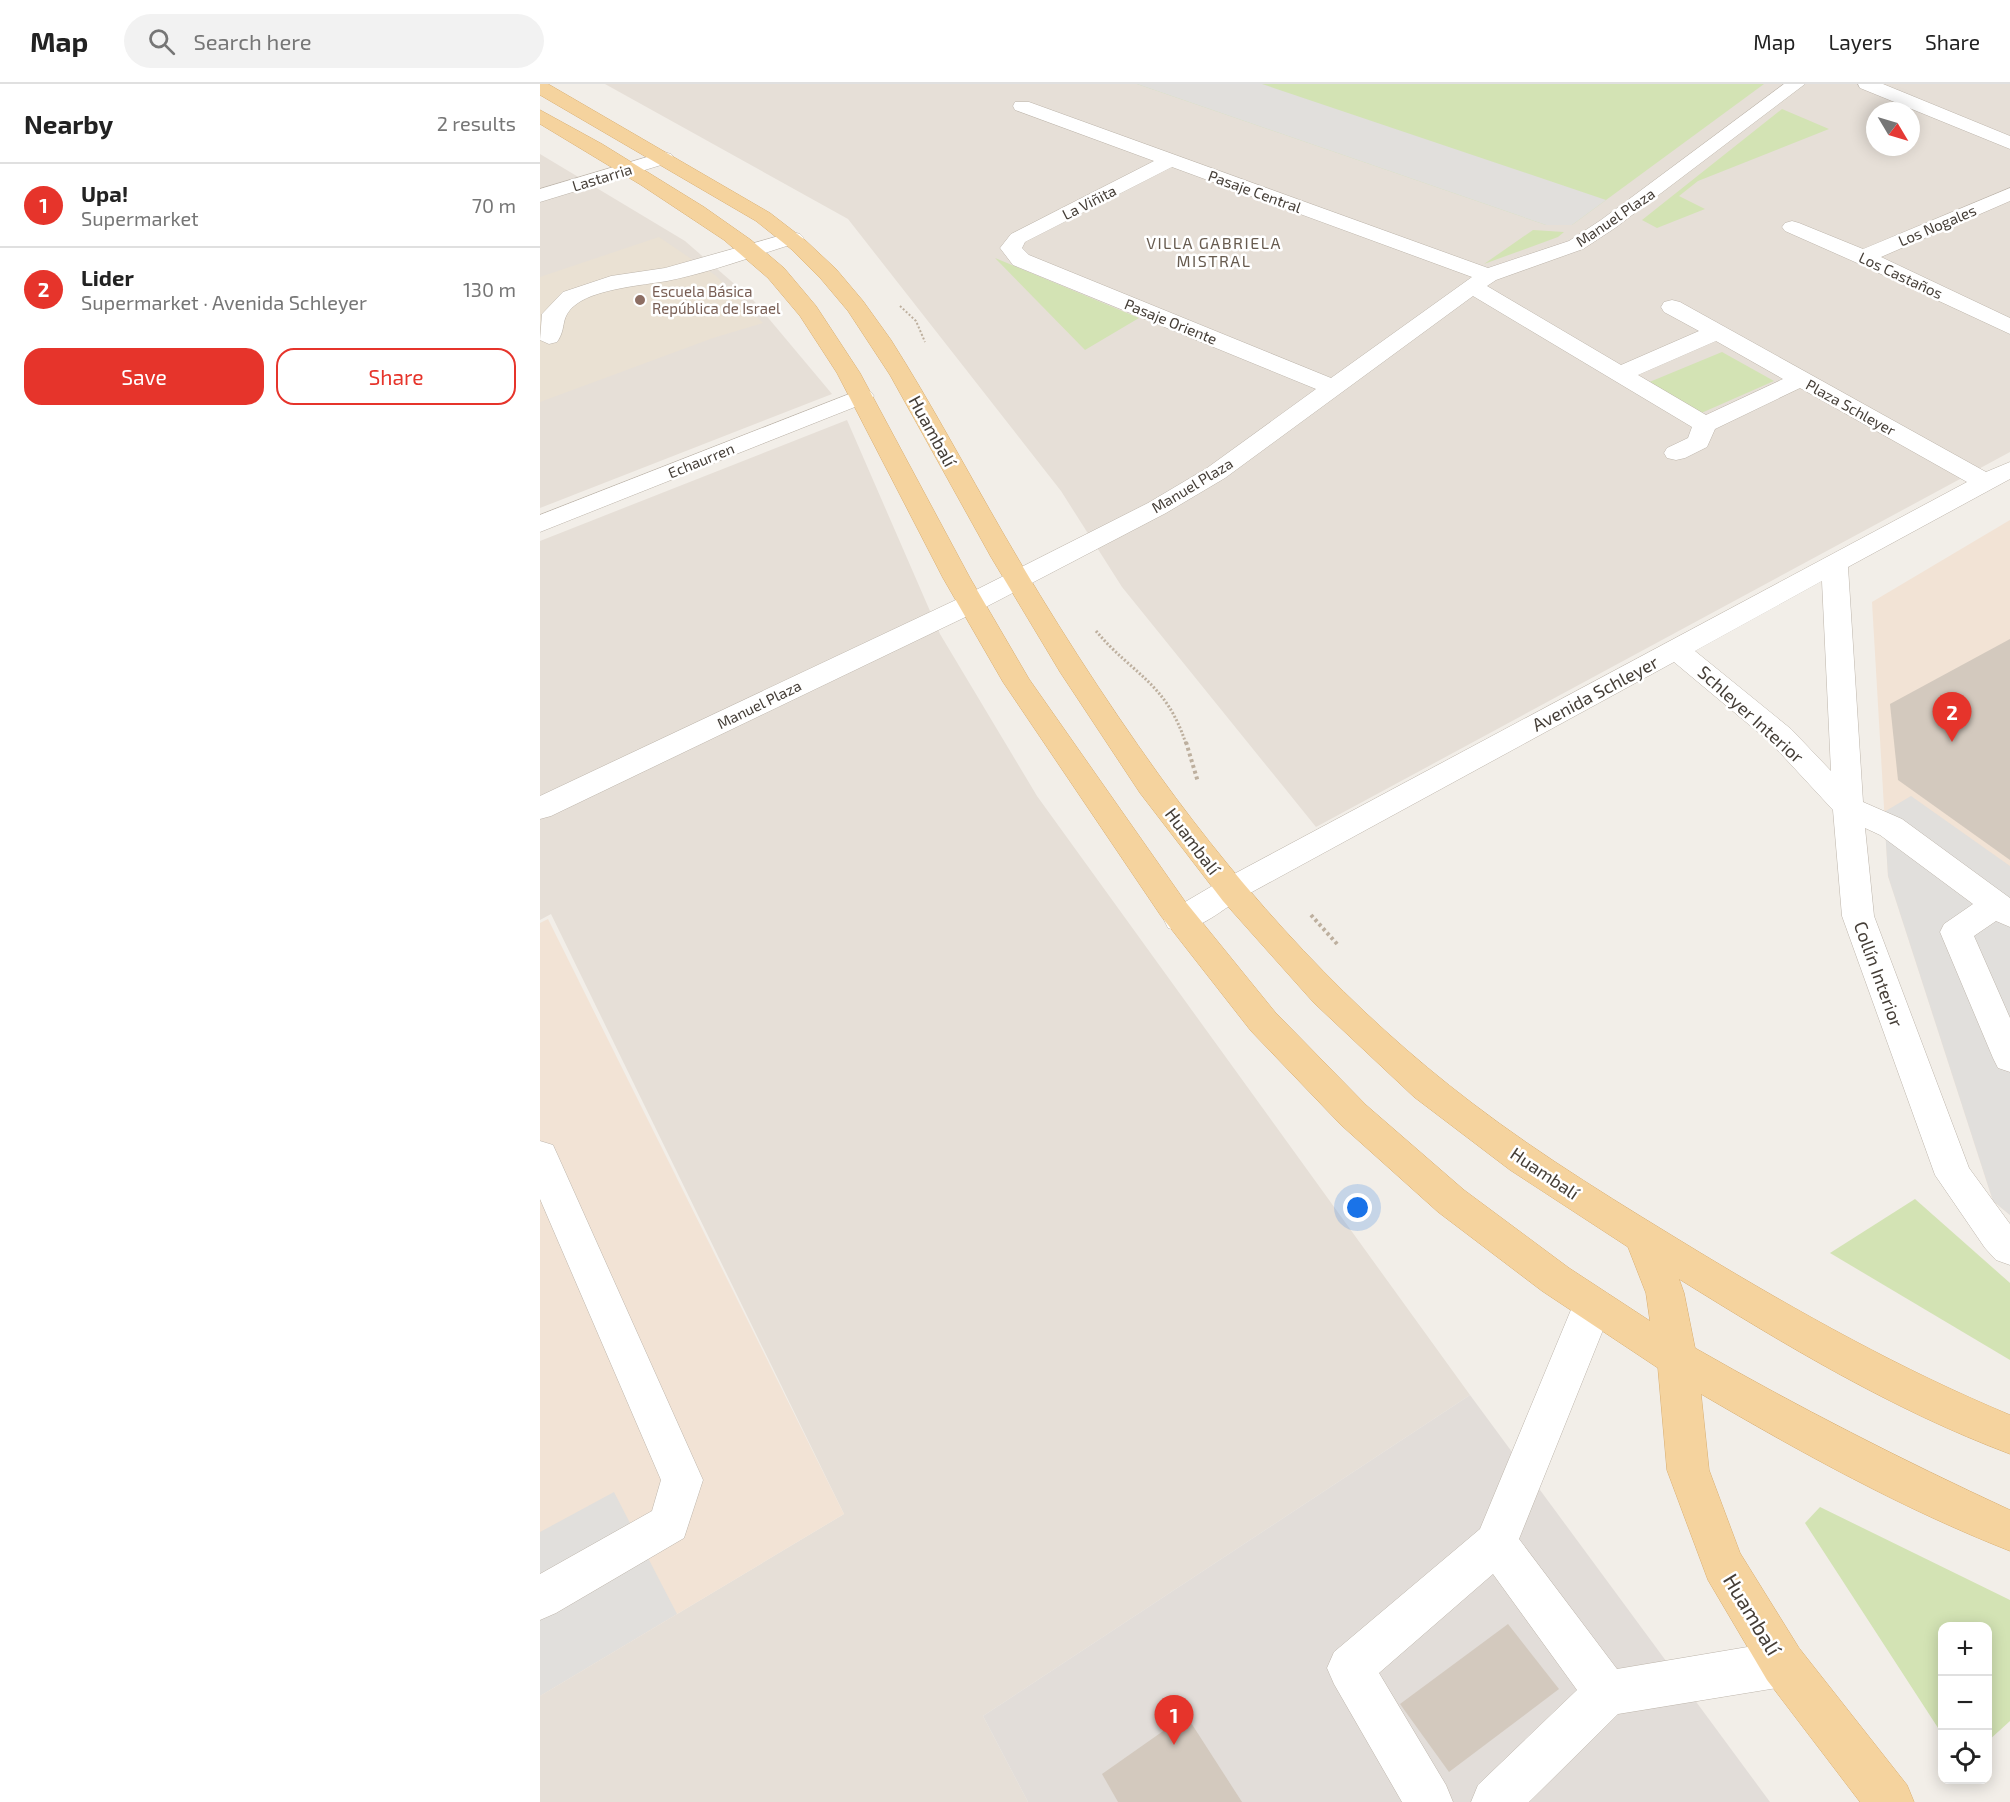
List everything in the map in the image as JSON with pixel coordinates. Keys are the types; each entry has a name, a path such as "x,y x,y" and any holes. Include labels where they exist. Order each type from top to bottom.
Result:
{"main road":[{"name":"Huambalí","path":"540,87 664,158 793,238 834,278 873,329 896,366 1016,581 1080,682 1163,800 1230,890 1276,942 1328,996 1428,1088 1493,1138 1643,1238 1754,1306 1838,1354 1927,1399 2010,1435"},
{"path":"540,116 630,169 727,231 751,249 814,317 832,343 862,396 970,604 1065,755 1180,920 1255,1013 1347,1108 1469,1214 1593,1305 1677,1360 1762,1409 1913,1489 2010,1532"},
{"name":"Huambalí","path":"1643,1238 1665,1293 1677,1360 1688,1470 1723,1564 1783,1664 1890,1802"}],"street":[{"name":"Manuel Plaza","path":"540,809 970,604 1157,508 1216,473 1481,281 1576,245 1608,224 1796,84"},
{"path":"1867,84 2010,143"},
{"name":"Pasaje Central","path":"1022,106 1170,160 1481,281 1620,374 1705,425"},
{"name":"Lastarria","path":"540,196 664,158"},
{"name":"La Viñita","path":"1011,248 1018,238 1170,160"},
{"name":"Los Nogales","path":"1863,257 2010,194"},
{"name":"Los Castaños","path":"1792,226 2010,327"},
{"path":"549,337 554,314 571,297 619,280 667,274 793,238"},
{"name":"Pasaje Oriente","path":"1011,248 1020,260 1335,388"},
{"name":"Plaza Schleyer","path":"1672,307 1986,482"},
{"path":"1620,374 1716,332"},
{"path":"1676,453 1698,442 1705,425 1801,379"},
{"name":"Echaurren","path":"540,524 862,396"},
{"name":"Avenida Schleyer","path":"1180,920 1230,890 2010,469"},
{"name":"Collín Interior","path":"1835,564 1848,807 1858,916 1953,1175 1998,1237 2010,1249"},
{"name":"Schleyer Interior","path":"1676,649 1781,736 1848,807"},
{"path":"1848,807 1891,827 2003,910 1956,932 2010,1058"},
{"path":"540,1156 682,1480 669,1524 540,1598"},
{"path":"1430,1802 1350,1668 1496,1544 1593,1305"},
{"path":"1496,1544 1607,1694"},
{"path":"1495,1802 1607,1694 1783,1664"}],"path":[{"path":"891,302 907,309 925,336 925,346"},
{"path":"1093,625 1118,655 1145,676 1174,709 1202,792"},
{"path":"1268,870 1346,953"}],"shaded area":[{"path":"605,84 2010,84 2010,452 1316,827 1122,587 1061,491 848,219"},
{"path":"1137,84 1262,84 1606,200 1572,225 1546,225"},
{"path":"540,154 685,241 754,301 832,394 540,508"},
{"name":"Escuela Básica República de Israel","path":"659,237 715,275 763,323 713,338 540,402 540,277"},
{"path":"847,420 940,634 1037,796 1470,1395 983,1716 1028,1802 540,1802 540,1696 844,1514 551,914 540,920 540,541"},
{"path":"2010,520 2010,1215 1993,1201 1888,876 1872,602"},
{"path":"1911,796 2010,866 2010,1215 1993,1201 1888,876 1884,812"},
{"path":"548,919 844,1514 540,1696 540,923"},
{"path":"1470,1395 1770,1802 1028,1802 983,1716"},
{"path":"614,1492 677,1614 540,1696 540,1532"}],"green space":[{"path":"1137,84 1764,84 1572,225 1546,225"},
{"path":"1782,109 1829,129 1698,181 1679,196 1705,209 1657,228 1642,220"},
{"path":"1533,230 1564,232 1558,237 1484,264"},
{"path":"995,258 1139,318 1085,350"},
{"path":"1722,352 1774,381 1699,414 1647,383"},
{"path":"1915,1199 2010,1283 2010,1360 1830,1253"},
{"path":"1820,1507 2010,1600 2010,1721 1992,1737 1992,1622 1938,1622 1938,1728 1805,1523"}],"building":[{"path":"2010,639 2010,860 1898,780 1890,704"},
{"path":"1508,1624 1559,1689 1449,1772 1400,1704"},
{"path":"1186,1715 1242,1802 1118,1802 1102,1774"}],"place":[{"name":"Escuela Básica República de Israel","path":"640,300"},
{"name":"Lider","path":"1952,742"},
{"name":"Upa!","path":"1174,1745"}],"district":[{"name":"VILLA GABRIELA MISTRAL","path":"1214,251"}]}
